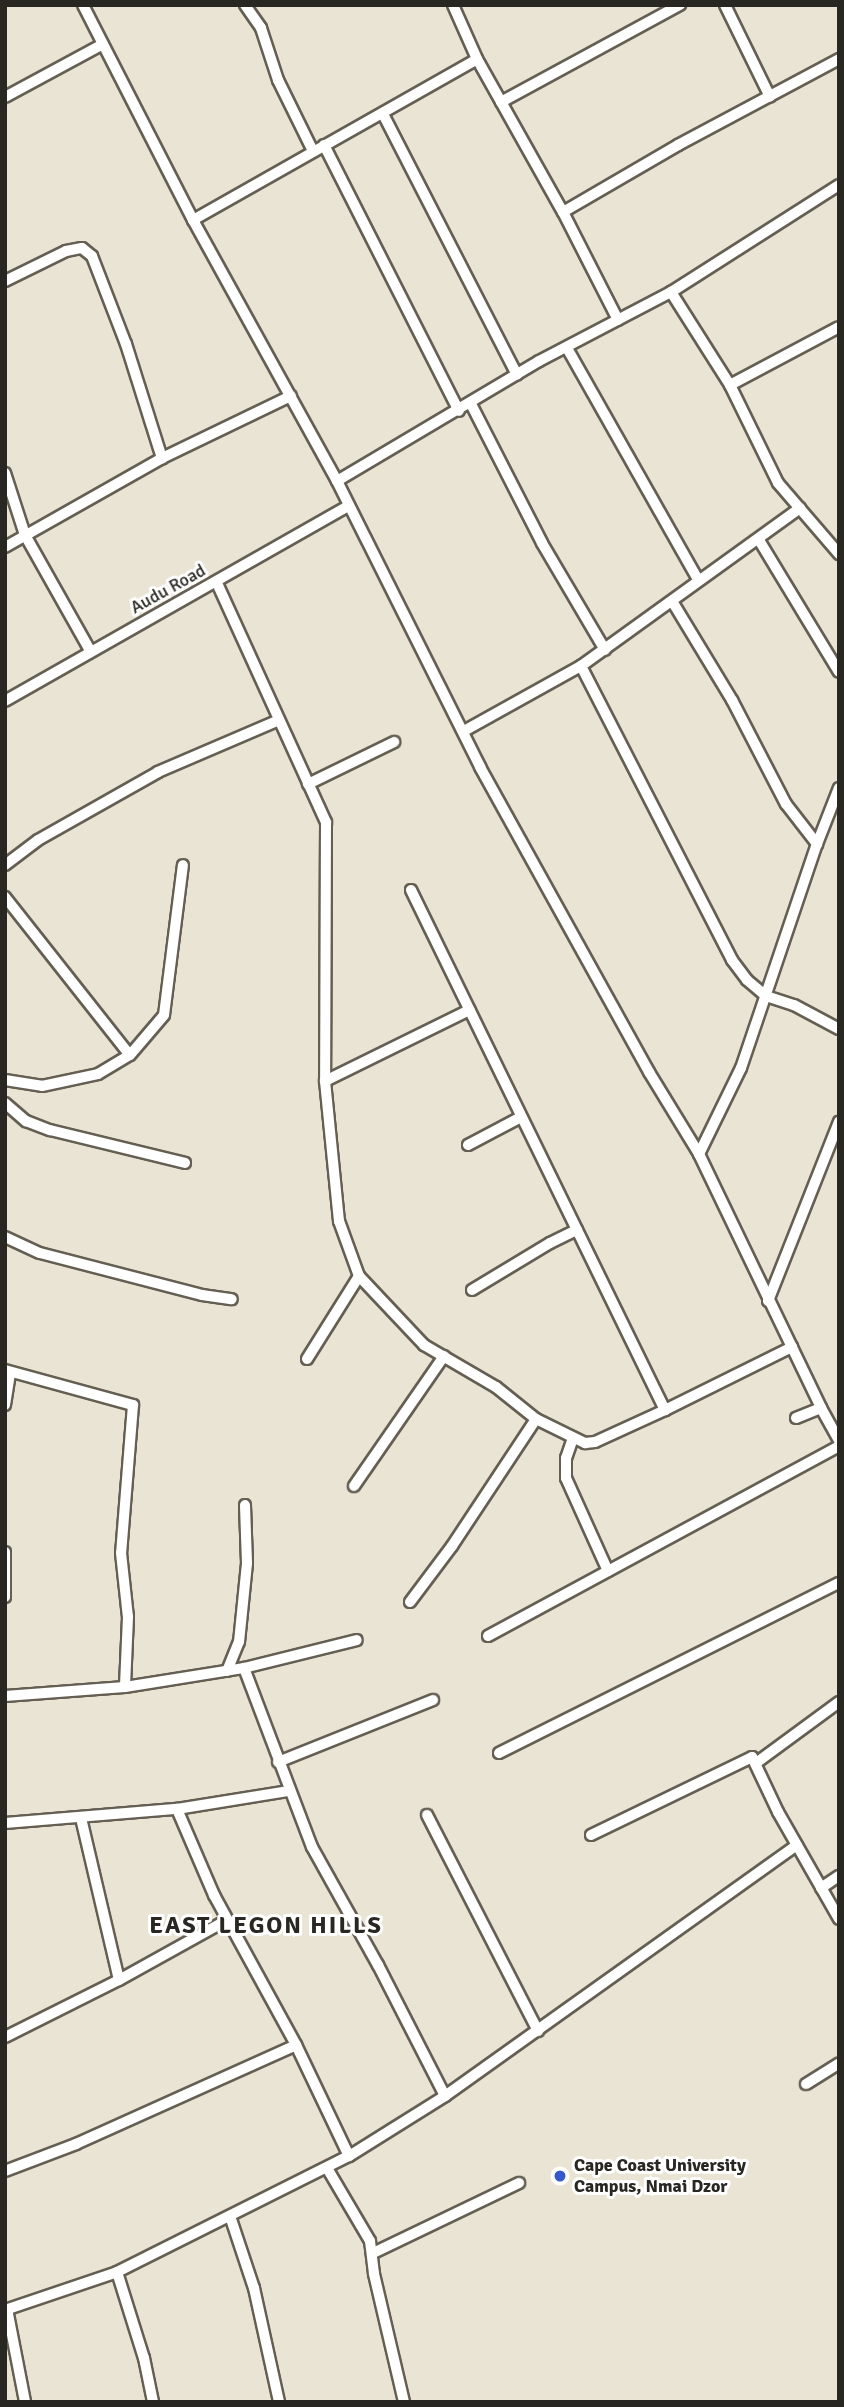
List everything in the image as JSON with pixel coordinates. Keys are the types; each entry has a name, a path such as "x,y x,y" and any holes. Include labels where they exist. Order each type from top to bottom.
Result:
{"street":[{"path":"83,5 193,220 337,481 347,508 464,731 480,767 649,1072 699,1154 768,1301 839,1440"},
{"path":"245,5 261,28 278,80 313,151"},
{"path":"453,5 477,59 563,212 618,320"},
{"path":"501,102 680,5"},
{"path":"725,5 770,97"},
{"path":"5,97 103,44"},
{"path":"193,220 477,59"},
{"path":"563,212 678,145 839,59"},
{"path":"383,114 517,375"},
{"path":"324,145 458,411"},
{"path":"337,481 517,375 671,292 839,185"},
{"path":"5,281 66,251 82,248 92,256 126,344 162,458"},
{"path":"671,292 730,385 778,482 839,554"},
{"path":"730,385 839,327"},
{"path":"567,348 698,580"},
{"path":"5,547 162,458 291,396"},
{"path":"471,404 542,542 605,650"},
{"path":"5,473 25,536 91,652"},
{"name":"Audu Road","path":"5,701 347,508"},
{"path":"464,731 581,666 800,508"},
{"path":"760,540 839,673"},
{"path":"217,583 277,720 326,822 325,1081 339,1221 359,1276 416,1338 496,1387 536,1419 585,1443 595,1442 665,1410 792,1346"},
{"path":"672,601 732,701 786,804 817,844"},
{"path":"581,666 732,960 747,980 766,996 794,1005 839,1029"},
{"path":"5,865 38,840 148,778 277,720"},
{"path":"308,784 394,742"},
{"path":"699,1154 741,1068 817,844 839,788"},
{"path":"5,1080 42,1086 98,1074 130,1055 164,1015 183,865"},
{"path":"411,890 665,1410"},
{"path":"5,897 130,1055"},
{"path":"325,1081 469,1010"},
{"path":"5,1103 26,1121 50,1130 185,1163"},
{"path":"468,1144 521,1117"},
{"path":"768,1301 839,1122"},
{"path":"472,1290 550,1242 577,1230"},
{"path":"5,1237 40,1253 202,1295 232,1299"},
{"path":"307,1359 359,1276"},
{"path":"354,1486 444,1356"},
{"path":"5,1405 8,1371 133,1405 121,1553 128,1617 125,1687"},
{"path":"796,1418 821,1408"},
{"path":"410,1602 452,1546 536,1419"},
{"path":"573,1438 566,1458 566,1478 608,1571"},
{"path":"488,1636 839,1446"},
{"path":"227,1671 239,1642 247,1563 245,1505"},
{"path":"5,1552 5,1597"},
{"path":"499,1753 839,1583"},
{"path":"5,1696 125,1687 227,1671 357,1640"},
{"path":"244,1668 288,1791 312,1847 378,1965 445,2096"},
{"path":"278,1762 433,1700"},
{"path":"756,1763 839,1702"},
{"path":"591,1835 749,1757 756,1763 797,1845 839,1919"},
{"path":"5,1823 177,1809 288,1791"},
{"path":"177,1809 227,1920 296,2045 349,2156"},
{"path":"427,1815 538,2031"},
{"path":"80,1818 119,1980"},
{"path":"25,2402 6,2309 117,2272 349,2156 445,2096 797,1845"},
{"path":"821,1888 839,1876"},
{"path":"5,2037 119,1980 227,1920"},
{"path":"5,2171 76,2144 296,2045"},
{"path":"806,2084 839,2063"},
{"path":"327,2168 365,2232 373,2253 374,2274 404,2402"},
{"path":"373,2253 519,2183"},
{"path":"230,2216 254,2288 279,2402"},
{"path":"117,2272 141,2345 153,2402"}],"place":[{"name":"Cape Coast University Campus, Nmai Dzor","path":"560,2176"}],"district":[{"name":"EAST LEGON HILLS","path":"266,1926"}]}
